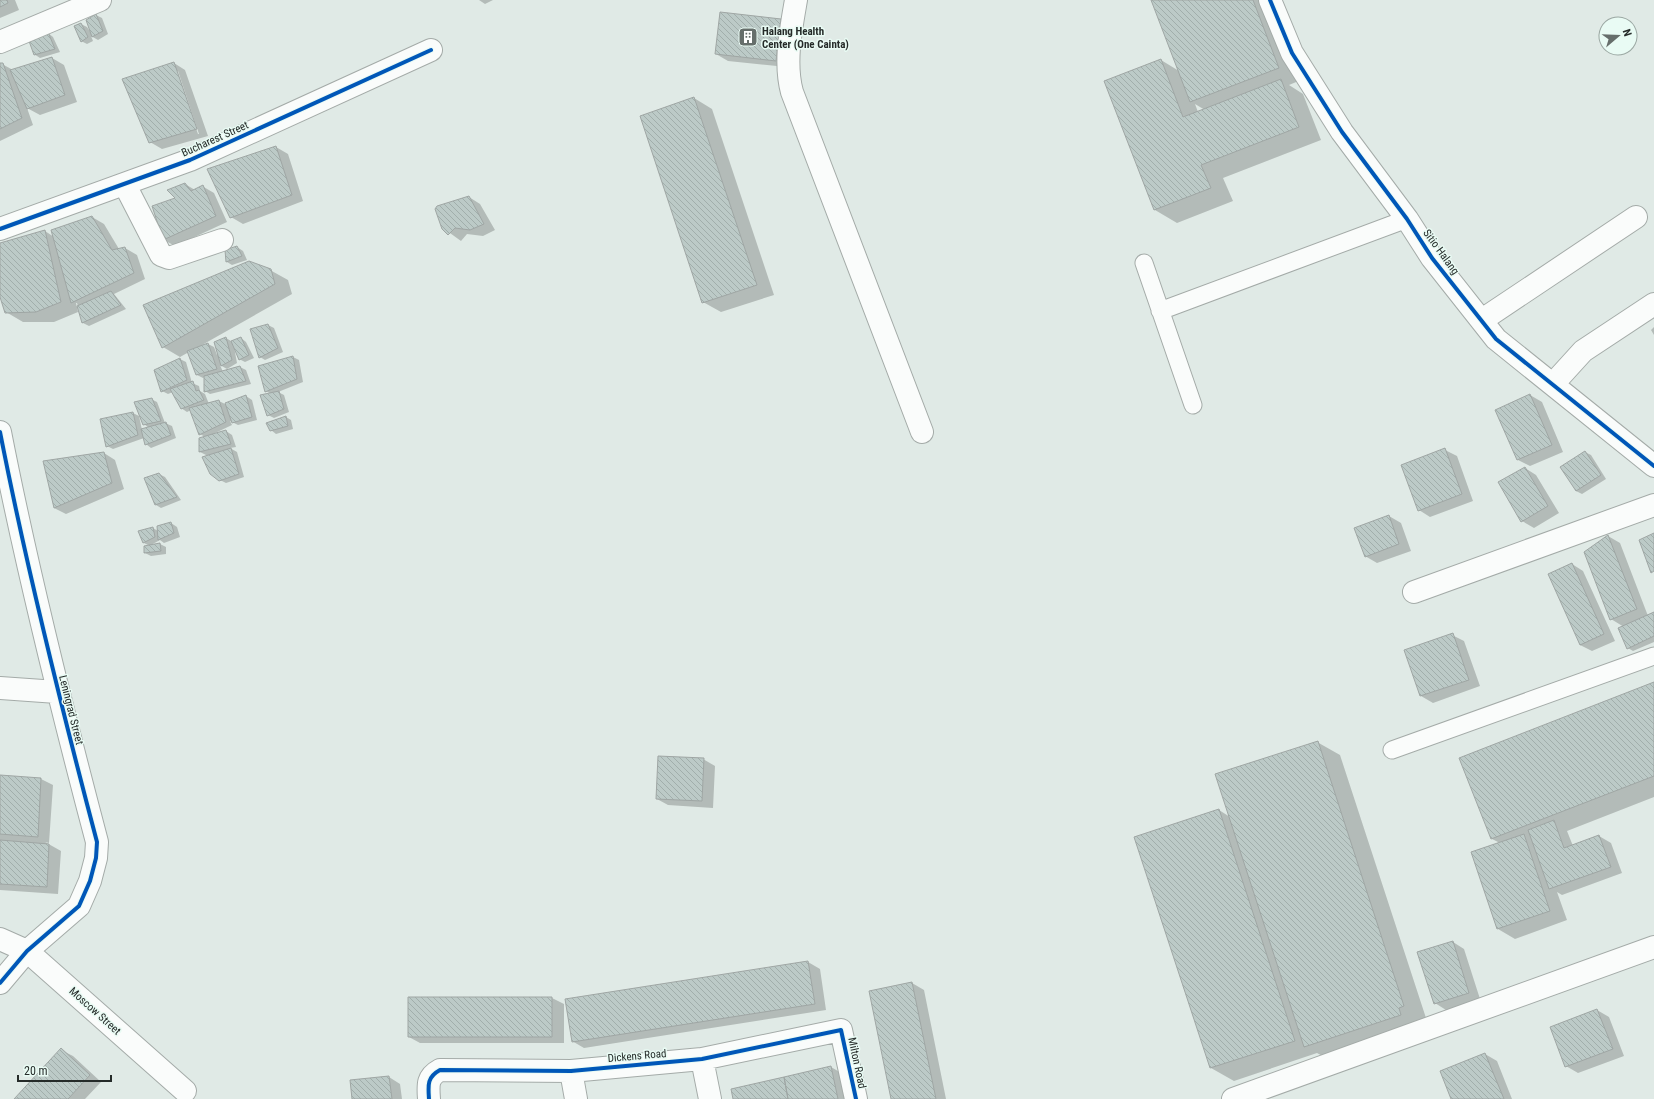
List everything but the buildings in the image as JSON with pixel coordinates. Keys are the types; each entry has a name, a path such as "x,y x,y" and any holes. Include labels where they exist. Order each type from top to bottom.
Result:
{"street":[{"path":"0,42 100,0"},
{"path":"796,0 790,47 789,79 792,92 922,432"},
{"name":"Sitio Halang","path":"1270,0 1297,60 1342,132 1407,219 1432,258 1496,338 1654,466"},
{"name":"Bucharest Street","path":"0,229 125,185 190,160 431,50"},
{"path":"125,185 161,256 169,258 222,240"},
{"path":"1482,320 1636,217"},
{"path":"1553,384 1583,350 1654,304"},
{"name":"Leningrad Street","path":"0,432 8,508 97,842 96,858 90,881 78,906 28,951 0,983"},
{"path":"1414,592 1654,505"},
{"path":"0,688 57,692"},
{"name":"Moscow Street","path":"0,939 28,951 185,1091"},
{"path":"1233,1099 1654,947"},
{"name":"Dickens Road","path":"429,1099 428,1086 432,1074 440,1070 571,1070 702,1059 841,1030"},
{"name":"Milton Road","path":"841,1030 856,1099"},
{"path":"702,1059 710,1099"},
{"path":"571,1070 576,1099"}],"lane":[{"path":"1160,311 1407,219"},
{"path":"1144,263 1193,405"},
{"path":"1392,750 1654,656"}],"cycle path":[{"path":"1270,0 1292,53 1342,132 1407,219 1432,258 1496,339 1654,466"},
{"path":"0,229 190,160 431,50"},
{"path":"0,432 21,535 45,638 97,842 96,858 90,881 79,906 27,951 0,983"},
{"path":"429,1099 429,1082 440,1070 571,1071 702,1059 841,1030 856,1099"}],"place":[{"name":"Halang Health Center (One Cainta)","path":"748,37"}]}
